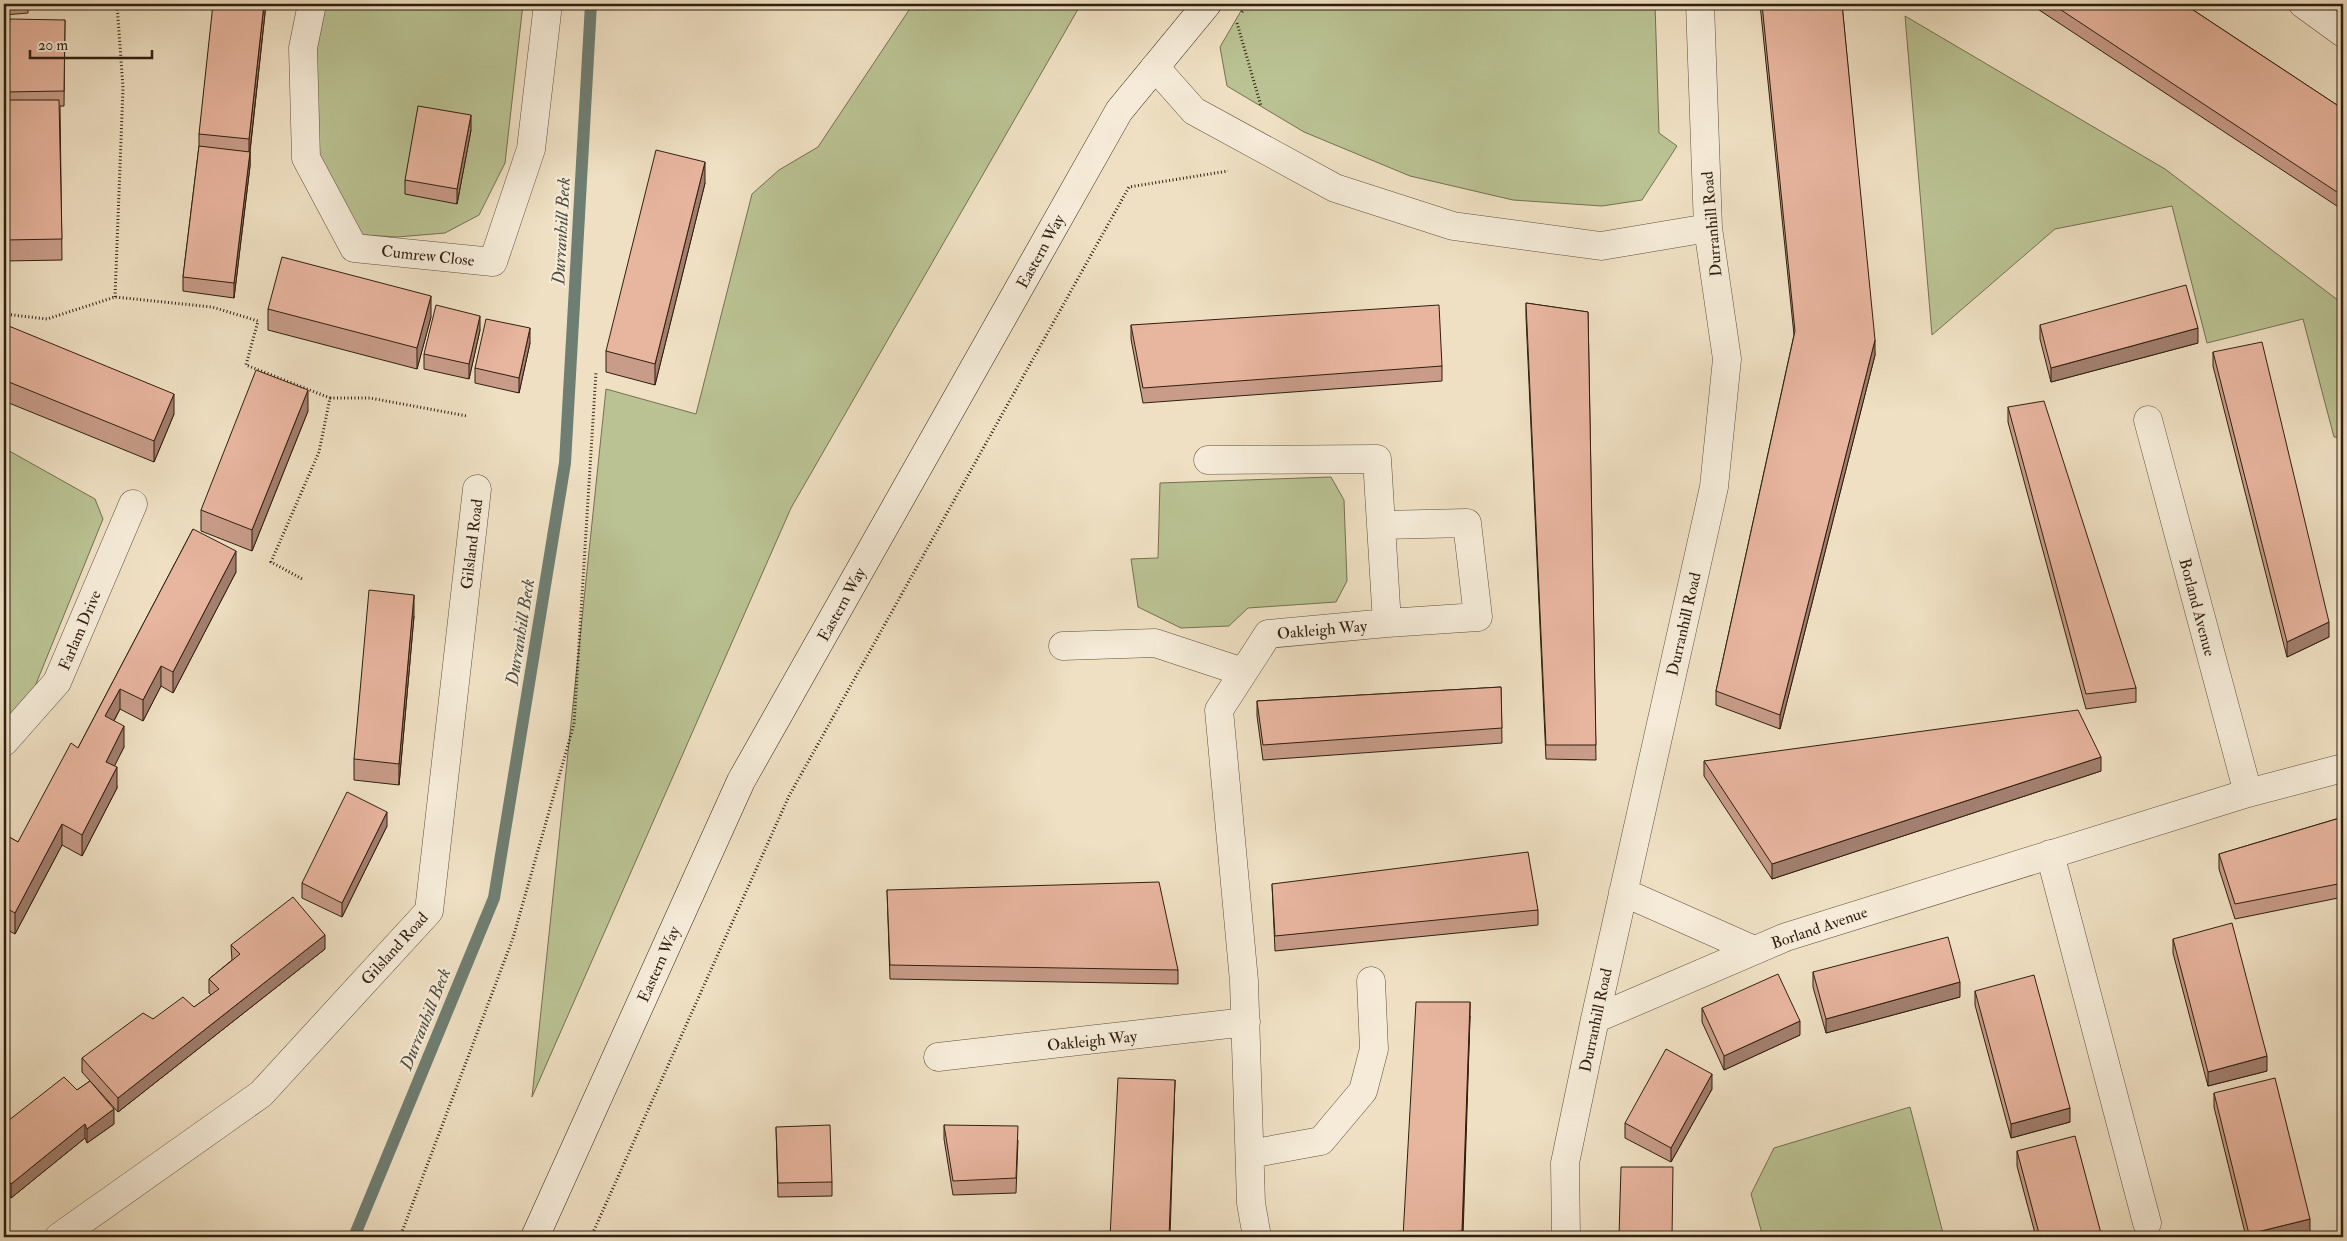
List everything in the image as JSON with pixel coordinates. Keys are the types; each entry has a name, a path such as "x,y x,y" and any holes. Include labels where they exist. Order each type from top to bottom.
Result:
{"street":[{"name":"Cumrew Close","path":"312,4 302,48 306,158 354,248 493,262 531,149 548,4"},
{"name":"Eastern Way","path":"535,1237 741,781 1120,111 1208,4"},
{"name":"Durranhill Road","path":"1566,1237 1565,1163 1595,1019 1714,487 1727,359 1708,228 1700,4"},
{"path":"2303,4 2343,32"},
{"path":"1155,67 1194,111 1335,188 1453,226 1601,246 1708,228"},
{"name":"Borland Avenue","path":"2148,420 2248,792"},
{"name":"Oakleigh Way","path":"1208,460 1377,459 1382,525 1387,623 1268,634 1219,710 1244,981 1251,1203 1257,1237"},
{"name":"Gilsland Road","path":"59,1237 261,1094 429,911 478,489"},
{"name":"Farlam Drive","path":"4,742 57,682 133,504"},
{"path":"1382,525 1467,523 1478,617 1387,623"},
{"path":"1063,646 1155,643 1244,672"},
{"name":"Borland Avenue","path":"1595,1019 1786,937 2248,792 2343,768"},
{"path":"2050,854 2148,1223"},
{"path":"1623,892 1754,950"},
{"path":"1250,1154 1321,1141 1363,1091 1374,1049 1371,981"},
{"name":"Oakleigh Way","path":"938,1057 1246,1022"}],"path":[{"path":"115,297 123,88 117,4"},
{"path":"1240,14 1249,4"},
{"path":"590,1237 789,796 1129,187 1229,171 1264,118 1236,19"},
{"path":"4,314 47,320 115,297 212,307 258,321 246,364 330,398 370,398 467,416"},
{"path":"400,1237 513,938 574,724 596,372"},
{"path":"304,580 270,562 319,452 330,398"}],"green space":[{"path":"324,4 523,4 505,163 479,215 445,233 397,237 350,234 318,184 306,88"},
{"path":"913,4 1081,4 791,508 532,1097 606,389 696,414 752,194 779,170 818,147"},
{"path":"1245,4 1655,4 1659,133 1677,146 1642,200 1602,206 1513,200 1410,176 1304,132 1227,86 1220,47"},
{"path":"1905,16 2165,169 2343,304 2343,438 2334,437 2303,319 2207,343 2172,206 2055,229 1932,335"},
{"path":"4,448 95,499 103,519 14,738 4,754"},
{"path":"1331,477 1344,500 1347,581 1336,602 1248,608 1229,626 1181,628 1138,607 1131,559 1158,558 1160,483"},
{"path":"1910,1107 1944,1237 1763,1237 1751,1194 1774,1148"}],"building":[{"path":"213,4 264,4 249,139 199,134"},
{"path":"1762,4 1842,4 1875,340 1780,715 1716,691 1795,331"},
{"path":"2052,4 2184,4 2343,109 2343,196"},
{"path":"10,19 65,20 64,91 4,92 4,27 9,27"},
{"path":"4,100 59,100 62,239 4,240"},
{"path":"418,106 471,115 457,189 405,180"},
{"path":"199,146 250,152 234,283 183,277"},
{"path":"656,150 705,162 655,364 606,351"},
{"path":"282,257 431,296 417,348 268,309"},
{"path":"2186,285 2198,328 2051,368 2040,325"},
{"path":"1526,303 1588,312 1596,745 1546,745"},
{"path":"436,305 480,316 469,364 424,354"},
{"path":"1439,305 1442,366 1143,388 1131,325"},
{"path":"486,319 530,328 519,378 475,368"},
{"path":"4,324 174,394 154,441 4,380"},
{"path":"2262,342 2329,622 2287,642 2213,352"},
{"path":"256,370 308,390 252,530 201,510"},
{"path":"2044,401 2136,688 2086,694 2008,407"},
{"path":"193,529 236,551 173,672 161,666 143,700 120,689 105,716 124,726 106,762 117,767 82,835 62,824 15,913 4,907 4,834 18,842 71,743 78,748"},
{"path":"369,590 414,595 399,764 354,759"},
{"path":"1501,687 1502,728 1263,745 1257,701"},
{"path":"2078,710 2101,757 1772,864 1704,761"},
{"path":"347,792 387,812 342,903 302,883"},
{"path":"2343,817 2343,883 2235,904 2219,854"},
{"path":"1528,852 1538,910 1275,936 1272,884"},
{"path":"1159,882 1178,970 890,965 887,890"},
{"path":"293,897 325,935 118,1098 82,1058 143,1013 153,1019 183,997 194,1007 219,989 209,979 240,954 231,945"},
{"path":"2232,923 2267,1056 2208,1072 2173,939"},
{"path":"1948,937 1960,982 1826,1019 1813,972"},
{"path":"1778,974 1800,1021 1724,1056 1702,1008"},
{"path":"2034,975 2070,1108 2011,1124 1975,991"},
{"path":"1416,1002 1470,1002 1462,1231 1403,1237"},
{"path":"1666,1049 1712,1074 1671,1148 1625,1123"},
{"path":"64,1077 77,1090 90,1081 114,1109 87,1129 85,1124 11,1184 4,1176 4,1124"},
{"path":"1118,1078 1175,1080 1169,1237 1110,1237"},
{"path":"2275,1078 2310,1219 2249,1234 2214,1093"},
{"path":"830,1125 832,1182 778,1183 776,1127"},
{"path":"944,1125 1018,1126 1016,1178 953,1181"},
{"path":"2075,1136 2102,1237 2040,1237 2017,1151"},
{"path":"1621,1167 1673,1167 1672,1237 1619,1237"}],"waterway":[{"name":"Durranhill Beck","path":"354,1237 494,898 565,463 591,4"}]}
